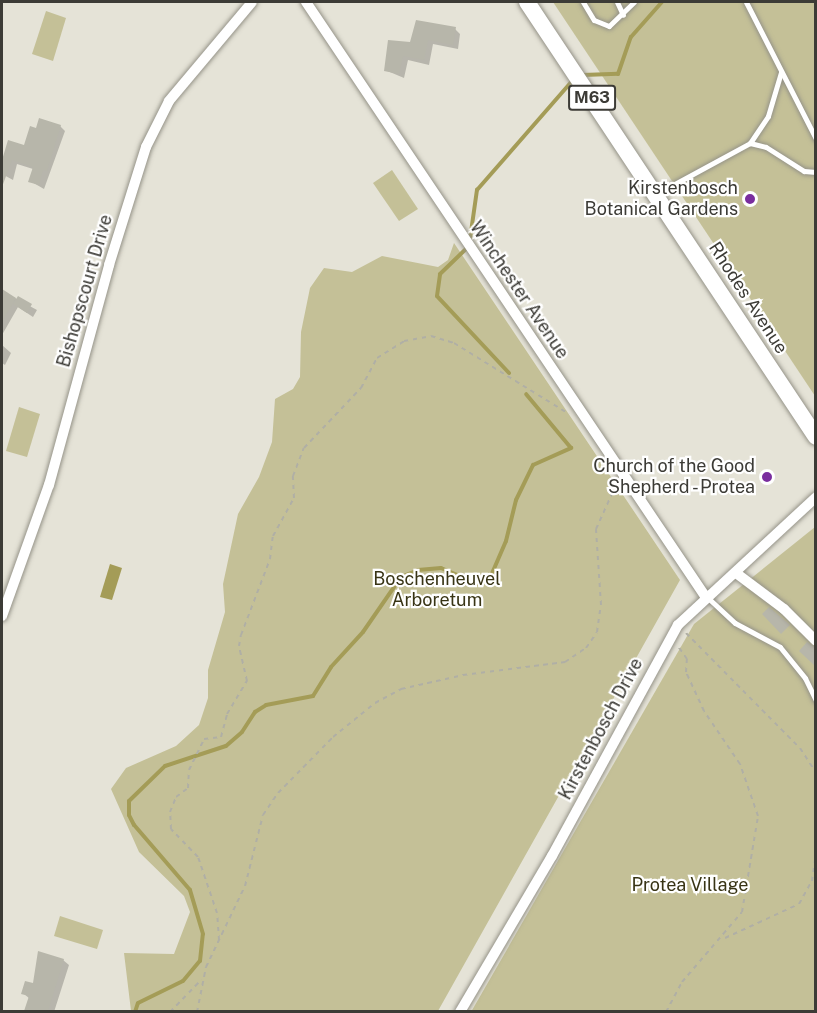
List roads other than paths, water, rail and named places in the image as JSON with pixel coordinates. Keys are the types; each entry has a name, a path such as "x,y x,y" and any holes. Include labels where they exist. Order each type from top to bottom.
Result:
{"main road":[{"name":"Rhodes Avenue","path":"528,2 657,193 816,437"}],"street":[{"name":"Bishopscourt Drive","path":"2,616 49,486 109,265 146,147 169,101 252,2"},
{"name":"Winchester Avenue","path":"306,2 705,596"},
{"name":"Kirstenbosch Drive","path":"460,1011 552,856 671,635 705,596 736,573 816,497"},
{"path":"736,573 784,609 816,641"}],"lane":[{"path":"583,2 600,25 609,27 634,2"},
{"path":"616,2 623,15"},
{"path":"746,2 816,140"},
{"path":"657,193 750,143 768,116 781,72"},
{"path":"750,143 765,147 804,171 816,172"},
{"path":"705,596 735,623 780,647 815,694 816,701"}],"waterway":[{"path":"583,75 618,74 631,37 662,2"},
{"path":"509,373 437,296 440,274 469,246 477,190 574,79"},
{"path":"135,1012 138,1003 183,981 200,961 203,934 190,890 134,825 129,815 129,801 165,766 226,746 242,732 255,712 266,705 313,696 331,667 363,632 401,577 418,570 441,568 478,584 490,578 506,541 516,500 533,465 571,448 526,394"}],"place":[{"name":"Kirstenbosch Botanical Gardens","path":"750,199"},
{"name":"Church of the Good Shepherd - Protea","path":"767,477"}],"park label":[{"name":"Boschenheuvel Arboretum","path":"437,590"},
{"name":"Protea Village","path":"690,885"}]}
